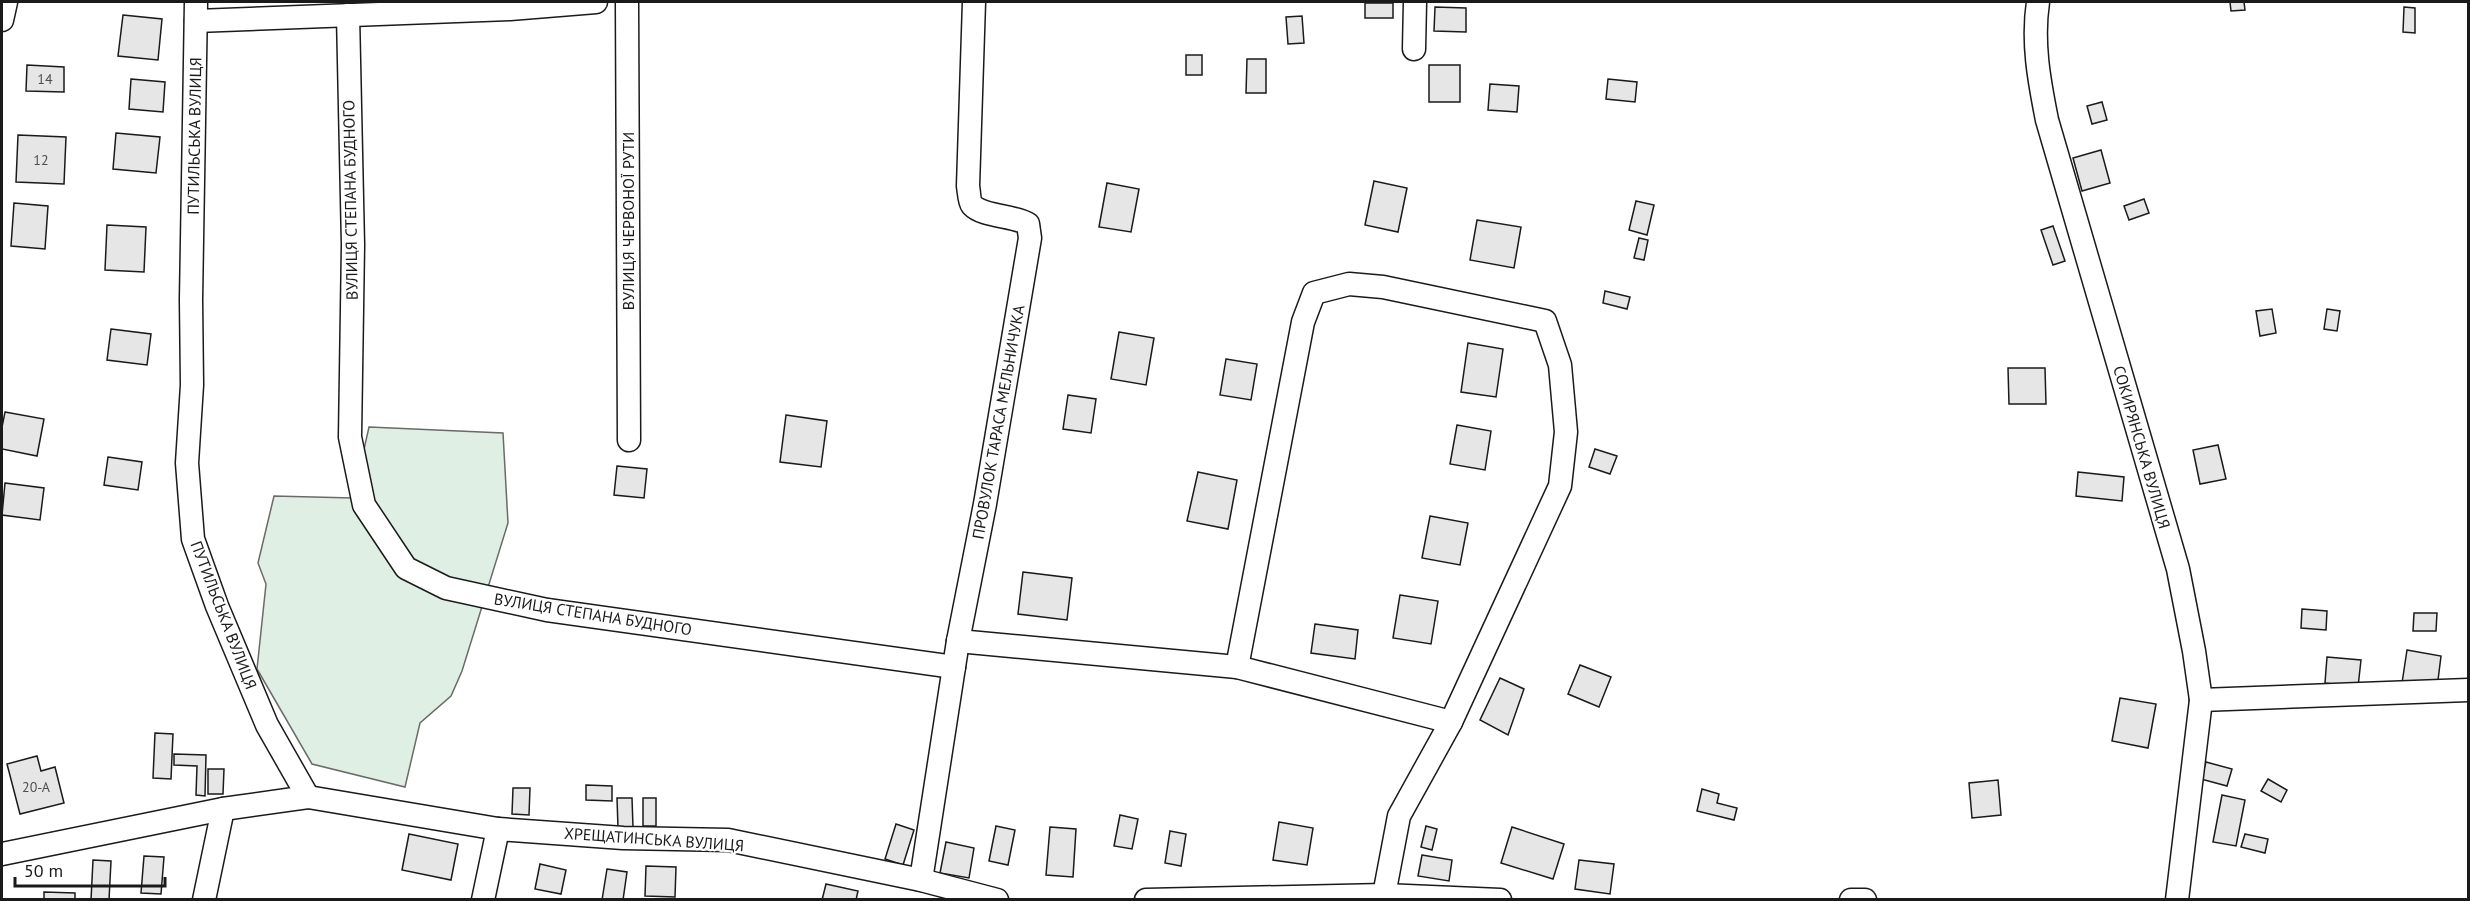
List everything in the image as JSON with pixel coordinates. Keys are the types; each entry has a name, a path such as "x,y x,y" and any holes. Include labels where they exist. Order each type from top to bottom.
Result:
{"street":[{"path":"2,20 6,2"},
{"path":"196,11 348,15 510,9 596,2"},
{"name":"ВУЛИЦЯ ЧЕРВОНОЇ РУТИ","path":"627,2 629,440"},
{"name":"ПРОВУЛОК ТАРАСА МЕЛЬНИЧУКА","path":"921,880 958,641 985,504 1030,238 1028,224 1021,220 984,212 972,205 970,201 968,186 974,2"},
{"path":"1414,49 1415,2"},
{"name":"СОКИРЯНСЬКА ВУЛИЦЯ","path":"2038,2 2037,68 2047,120 2178,569 2194,651 2201,700 2177,900"},
{"name":"ПУТИЛЬСЬКА ВУЛИЦЯ","path":"196,11 191,300 192,385 188,463 193,539 217,606 267,725 308,797"},
{"name":"ВУЛИЦЯ СТЕПАНА БУДНОГО","path":"348,15 352,245 350,437 364,506 406,568 446,588 548,610 954,667"},
{"path":"1237,667 1303,322 1314,293 1349,284 1383,287 1545,321 1560,365 1566,432 1560,486 1451,722 1399,816 1384,895"},
{"path":"958,641 1237,667 1451,722"},
{"path":"2201,700 2469,690"},
{"path":"2,854 223,809 308,797"},
{"name":"ХРЕЩАТИНСЬКА ВУЛИЦЯ","path":"308,797 498,829 623,838 728,840 921,880 997,900"},
{"path":"204,900 223,809"},
{"path":"483,900 498,829"},
{"path":"1146,900 1384,895 1500,900"},
{"path":"1851,900 1865,900"}],"green space":[{"path":"369,427 503,433 508,523 462,671 451,696 420,723 405,787 312,764 257,669 266,584 258,563 274,496 353,498"}],"building":[{"path":"2230,2 2244,2 2245,10 2231,11"},
{"path":"1365,3 1393,3 1393,18 1365,18"},
{"path":"1435,7 1466,8 1466,32 1434,31"},
{"path":"2404,7 2415,8 2415,33 2403,32"},
{"path":"123,15 162,19 158,60 118,56"},
{"path":"1302,16 1304,43 1288,44 1286,17"},
{"path":"1186,55 1202,55 1202,75 1186,75"},
{"path":"1247,59 1266,59 1266,93 1246,93"},
{"path":"27,65 64,67 64,92 26,91"},
{"path":"1429,65 1460,65 1460,102 1429,102"},
{"path":"131,79 165,82 163,112 129,109"},
{"path":"1608,79 1637,82 1635,102 1606,99"},
{"path":"1490,84 1519,86 1517,112 1488,110"},
{"path":"2102,102 2107,120 2092,124 2087,106"},
{"path":"116,133 160,137 156,173 113,169"},
{"path":"18,135 66,137 64,184 16,182"},
{"path":"2101,150 2110,183 2082,191 2073,158"},
{"path":"1374,181 1407,188 1398,232 1365,225"},
{"path":"1107,183 1139,189 1131,232 1099,227"},
{"path":"2144,199 2149,213 2129,220 2124,206"},
{"path":"1636,201 1654,205 1647,235 1629,230"},
{"path":"14,203 48,206 45,249 11,246"},
{"path":"1477,220 1521,227 1514,268 1470,260"},
{"path":"107,225 146,227 144,272 105,270"},
{"path":"2053,226 2065,261 2053,265 2041,230"},
{"path":"1639,238 1648,240 1644,260 1634,258"},
{"path":"1605,291 1630,297 1627,309 1603,303"},
{"path":"2272,309 2276,333 2260,336 2256,311"},
{"path":"2327,309 2340,311 2337,331 2324,329"},
{"path":"111,329 151,334 147,365 107,360"},
{"path":"1119,332 1154,338 1146,385 1111,379"},
{"path":"1468,343 1503,349 1496,397 1461,392"},
{"path":"1226,359 1257,364 1251,400 1220,395"},
{"path":"2008,368 2045,368 2046,404 2009,404"},
{"path":"1068,395 1096,399 1091,433 1063,429"},
{"path":"5,412 44,419 37,456 2,449"},
{"path":"786,415 827,421 821,467 780,462"},
{"path":"1457,425 1491,431 1485,470 1450,464"},
{"path":"2218,445 2226,479 2200,484 2193,450"},
{"path":"1595,449 1617,456 1610,474 1589,467"},
{"path":"108,457 142,462 138,490 104,485"},
{"path":"617,466 647,469 644,498 614,495"},
{"path":"1198,472 1237,480 1228,529 1187,521"},
{"path":"2078,472 2124,477 2122,501 2076,496"},
{"path":"5,483 44,488 40,520 2,515"},
{"path":"1430,516 1468,523 1460,565 1422,558"},
{"path":"1023,572 1072,578 1067,620 1018,614"},
{"path":"1400,595 1438,601 1431,644 1393,638"},
{"path":"2302,609 2327,611 2326,630 2301,628"},
{"path":"2414,613 2437,613 2436,631 2413,631"},
{"path":"1315,624 1358,630 1355,659 1311,653"},
{"path":"2407,650 2441,656 2437,688 2402,683"},
{"path":"2327,657 2361,660 2358,687 2325,683"},
{"path":"1580,665 1611,677 1599,707 1568,694"},
{"path":"1500,678 1524,689 1508,735 1480,720"},
{"path":"2120,698 2156,704 2148,748 2112,741"},
{"path":"155,733 173,734 171,779 153,778"},
{"path":"174,754 206,755 205,796 196,795 197,766 174,765"},
{"path":"37,756 41,771 55,767 64,803 20,814 7,764"},
{"path":"2206,762 2232,769 2227,786 2201,779"},
{"path":"208,769 224,769 223,794 208,794"},
{"path":"2268,779 2287,790 2281,802 2261,791"},
{"path":"1998,780 2001,815 1972,818 1969,783"},
{"path":"586,785 612,786 612,801 586,800"},
{"path":"513,788 530,788 529,815 512,814"},
{"path":"1702,789 1719,794 1717,803 1737,808 1734,820 1697,811"},
{"path":"2222,795 2245,800 2236,846 2213,842"},
{"path":"617,798 632,798 633,827 618,828"},
{"path":"643,798 656,798 656,826 643,826"},
{"path":"1120,815 1138,819 1132,849 1114,846"},
{"path":"1279,822 1313,828 1307,865 1273,860"},
{"path":"896,824 914,830 903,865 885,859"},
{"path":"996,826 1015,830 1008,865 989,861"},
{"path":"1426,826 1437,829 1432,850 1421,847"},
{"path":"1050,827 1076,829 1073,877 1046,875"},
{"path":"1512,827 1564,844 1553,879 1501,863"},
{"path":"1170,831 1186,834 1181,866 1165,863"},
{"path":"409,834 458,844 451,880 402,870"},
{"path":"2245,834 2268,839 2265,853 2241,847"},
{"path":"946,842 974,848 969,878 940,873"},
{"path":"1422,855 1452,860 1449,881 1418,876"},
{"path":"144,856 164,857 161,894 141,893"},
{"path":"93,860 111,861 109,900 91,900"},
{"path":"1579,860 1614,864 1610,894 1575,889"},
{"path":"540,864 566,870 561,894 535,889"},
{"path":"646,866 676,867 675,897 645,896"},
{"path":"607,869 627,872 623,900 602,900"},
{"path":"826,884 858,891 856,900 822,900"},
{"path":"44,892 75,893 75,900 44,900"}]}
